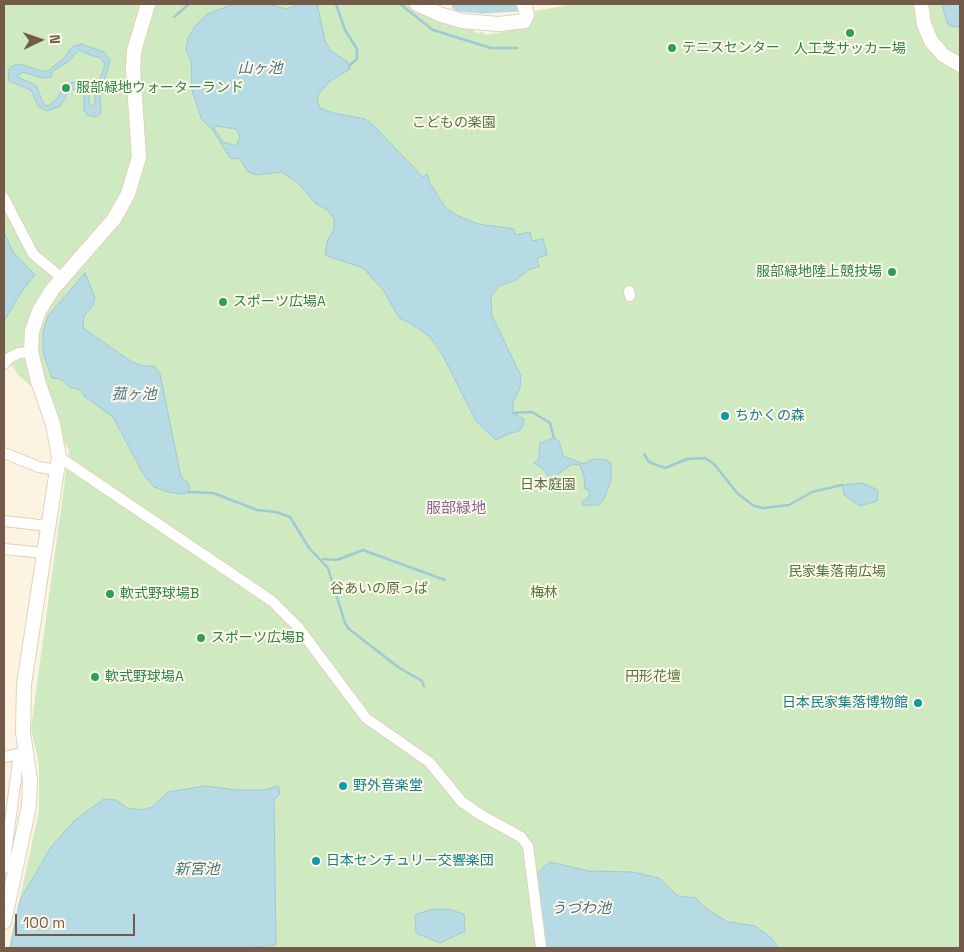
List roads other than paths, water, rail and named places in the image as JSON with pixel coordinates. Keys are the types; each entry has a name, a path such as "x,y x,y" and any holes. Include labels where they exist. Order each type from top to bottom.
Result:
{"street":[{"path":"4,868 22,752 24,684 58,463 53,424 38,381 32,352 32,331 39,311 62,278 114,219 128,194 136,168 139,148 133,68 134,52 148,4"},
{"path":"417,4 462,21 499,24 525,12"},
{"path":"921,4 924,24 931,41 940,53 960,65"},
{"path":"4,198 33,254 62,278"},
{"path":"4,364 9,358 19,353 32,352"},
{"path":"4,453 39,467 58,463 269,604 296,629 364,720 428,764 461,804 519,839 525,848 539,948"},
{"path":"4,521 48,526"},
{"path":"4,549 44,553"},
{"path":"4,757 22,752"},
{"path":"5,913 29,806 30,780 22,752"}],"water":[{"name":"山ヶ池","path":"234,4 268,4 286,9 301,4 317,4 325,41 331,51 348,62 350,69 330,81 319,93 317,99 320,108 333,113 365,119 372,124 423,177 427,174 430,183 445,207 456,215 478,224 514,229 515,235 530,232 532,241 543,239 547,255 537,258 539,267 530,269 516,280 499,286 491,296 492,316 521,376 520,387 513,403 513,413 524,419 523,426 519,431 496,440 476,421 442,354 430,337 399,318 384,291 363,268 325,255 327,242 334,229 334,219 328,210 316,204 297,182 281,172 256,175 247,171 240,159 230,158 212,129 202,120 192,90 191,60 186,50 188,38 195,26 207,14","holes":["216,126 236,129 240,137 236,146 223,142 214,128"]},
{"path":"942,4 960,4 960,27 951,26 947,23"},
{"path":"81,44 104,52 110,60 100,97 101,114 96,117 87,115 84,110 84,93 81,90 70,89 60,106 47,111 38,106 31,90 9,81 8,70 12,66 19,64 46,72 63,59 72,47","holes":["79,50 100,57 105,64 93,106 89,103 89,89 81,83 74,82 65,85 56,100 48,106 44,105 36,85 17,77 22,72 43,78 51,77 53,71 69,61"]},
{"path":"4,232 13,252 35,275 22,291 4,321"},
{"name":"菰ヶ池","path":"85,273 95,298 93,305 84,316 83,328 132,362 143,366 154,366 160,374 181,477 189,484 189,492 182,494 168,492 154,487 144,475 113,417 84,396 81,390 70,387 61,379 52,378 43,352 43,332 48,316"},
{"path":"554,438 559,441 563,456 584,464 593,459 606,460 611,463 611,481 603,501 598,505 582,505 582,502 590,496 588,489 585,489 584,476 580,465 572,464 554,477 548,476 542,468 534,463 539,459 540,443"},
{"path":"862,483 878,490 877,501 860,506 845,496 842,485"},
{"name":"新宮池","path":"205,786 237,790 263,790 278,786 280,794 274,799 276,945 241,948 10,948 20,900 51,847 74,821 104,799 116,800 127,808 142,810 152,807 168,792"},
{"name":"うづわ池","path":"550,862 589,871 633,872 659,878 678,896 696,898 708,910 728,922 755,926 769,936 779,948 544,948 534,876"},
{"path":"448,909 464,914 465,931 440,943 416,933 415,915 429,910"}],"waterway":[{"path":"174,17 189,4"},
{"path":"336,4 345,30 357,49 357,59 349,66"},
{"path":"400,4 433,30 491,48 517,48"},
{"path":"459,4 483,6 518,4"},
{"path":"513,413 532,412 550,423 554,438"},
{"path":"644,454 649,462 665,468 687,459 705,458 714,464 738,494 754,506 764,508 789,505 812,492 842,485"},
{"path":"189,492 213,493 257,510 276,512 290,517 309,548 328,568 345,623 349,629 398,667 422,681 424,686"},
{"path":"323,559 337,560 363,550 445,580"}],"place":[{"name":"人工芝サッカー場","path":"850,33"},
{"name":"テニスセンター","path":"672,48"},
{"name":"服部緑地ウォーターランド","path":"66,88"},
{"name":"服部緑地陸上競技場","path":"892,272"},
{"name":"スポーツ広場A","path":"223,302"},
{"name":"ちかくの森","path":"725,416"},
{"name":"軟式野球場B","path":"110,594"},
{"name":"スポーツ広場B","path":"201,638"},
{"name":"軟式野球場A","path":"95,677"},
{"name":"日本民家集落博物館","path":"918,703"},
{"name":"野外音楽堂","path":"343,786"},
{"name":"日本センチュリー交響楽団","path":"316,861"}],"district":[{"name":"服部緑地","path":"456,509"}],"park label":[{"name":"こどもの楽園","path":"454,123"},
{"name":"日本庭園","path":"548,485"},
{"name":"民家集落南広場","path":"837,572"},
{"name":"谷あいの原っぱ","path":"379,589"},
{"name":"梅林","path":"544,593"},
{"name":"円形花壇","path":"653,677"}]}
